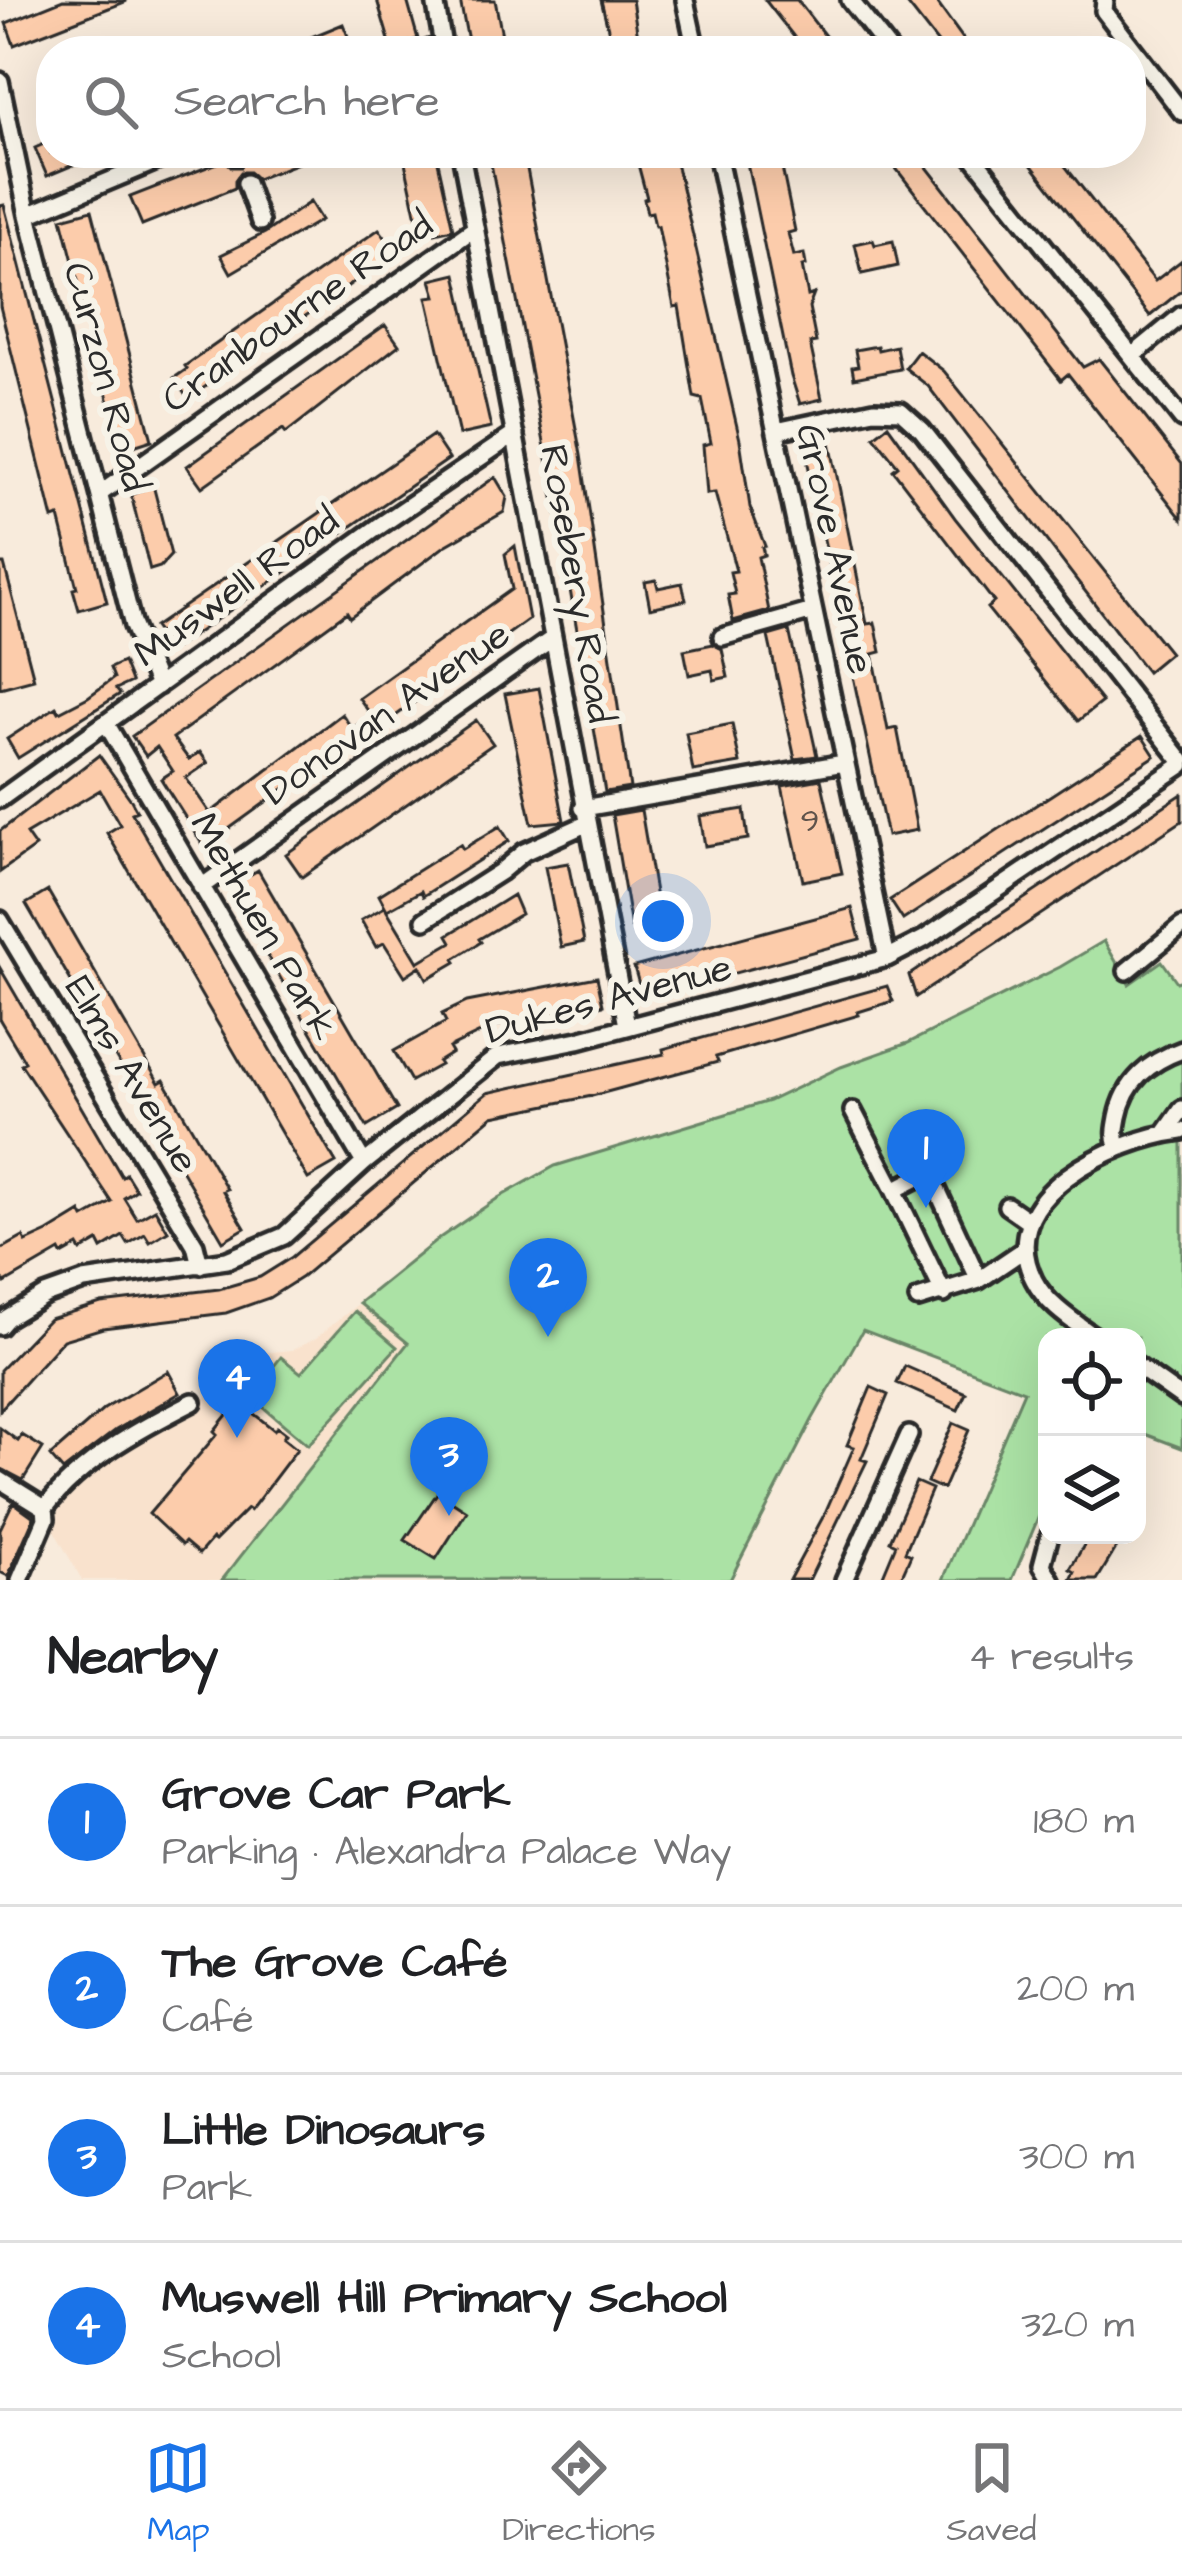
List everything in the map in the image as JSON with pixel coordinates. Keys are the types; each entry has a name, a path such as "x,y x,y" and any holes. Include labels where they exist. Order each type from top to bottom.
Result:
{"street":[{"path":"435,0 441,36"},
{"path":"685,0 693,36"},
{"path":"850,0 878,36"},
{"path":"1105,0 1104,11 1123,36"},
{"path":"1146,65 1182,112"},
{"name":"Curzon Road","path":"0,81 28,214 133,626 158,686"},
{"path":"28,214 140,168"},
{"name":"Rosebery Road","path":"464,168 627,1027"},
{"name":"Grove Avenue","path":"720,168 887,958"},
{"path":"982,168 1182,419"},
{"path":"246,183 260,221"},
{"name":"Cranbourne Road","path":"101,493 475,228"},
{"path":"1132,356 1182,315"},
{"path":"776,431 874,410 901,412 922,430 1182,763"},
{"name":"Muswell Road","path":"2,791 515,434"},
{"path":"722,637 813,611"},
{"name":"Donovan Avenue","path":"201,886 554,638"},
{"name":"Methuen Park","path":"106,722 364,1163"},
{"path":"425,920 585,816 844,763"},
{"name":"Dukes Avenue","path":"2,1317 85,1281 227,1260 284,1236 364,1163 498,1057 887,958 924,939 1182,763"},
{"name":"Elms Avenue","path":"0,920 195,1245 200,1265"},
{"path":"1127,971 1182,926"},
{"path":"1118,1145 1114,1136 1127,1087 1151,1065 1182,1050"},
{"path":"1083,1328 1035,1284 1025,1249 1030,1222 1061,1181 1118,1145 1174,1132 1182,1109"},
{"path":"853,1112 944,1294"},
{"path":"894,1190 928,1172 979,1280"},
{"path":"1007,1206 1030,1222"},
{"path":"918,1299 979,1280 1025,1249"},
{"path":"1146,1372 1182,1398"},
{"path":"42,1504 136,1431 193,1402"},
{"path":"844,1580 909,1435"},
{"path":"0,1480 42,1504 46,1519 20,1580"},
{"path":"1048,1544 1042,1565 1051,1580"}],"shaded area":[{"path":"359,1303 408,1343 222,1580 82,1580 52,1527 65,1492 227,1384 237,1355 292,1350 315,1339"}],"green space":[{"path":"1104,941 1129,984 1162,961 1177,982 1182,980 1182,1448 1146,1434 1146,1328 1038,1328 1038,1518 1012,1580 943,1580 1024,1391 863,1330 730,1580 222,1580 408,1343 359,1303 441,1237 555,1166 769,1101 841,1067 908,1043"},
{"path":"355,1311 397,1347 308,1445 250,1396 281,1357 301,1373"}],"building":[{"path":"63,0 127,1 14,45 6,23"},
{"path":"377,0 407,0 417,36 388,36"},
{"path":"460,0 495,0 502,36 467,36"},
{"path":"601,0 632,0 638,36 610,36"},
{"path":"765,0 797,0 825,36 793,36"},
{"path":"904,0 935,0 961,36 932,36"},
{"path":"343,24 348,36 314,36"},
{"path":"44,168 66,168 47,176"},
{"path":"204,168 285,168 257,179 241,172 235,188 142,225 130,197"},
{"path":"406,168 439,168 453,229 421,236"},
{"path":"492,168 527,168 581,455 630,788 605,792"},
{"path":"639,168 677,168 740,440 750,507 765,546 764,555 758,557 769,611 733,621 728,595 735,594 730,572 736,571 715,493 707,494 703,445 711,443 702,399 694,397 679,306 674,307 658,226 652,212 647,213"},
{"path":"748,168 782,168 795,231 788,233 794,256 804,254 808,296 814,294 809,307 816,342 810,343 822,399 800,404"},
{"path":"896,168 928,168 1083,367 1099,359 1182,464 1182,519 1068,374 1061,380"},
{"path":"1034,168 1067,168 1155,281 1182,260 1182,290 1150,316"},
{"path":"310,202 321,220 231,273 221,255 265,233"},
{"path":"4,205 107,602 79,610 59,517 53,519 0,306 0,206"},
{"path":"92,210 152,440 121,450 62,218"},
{"path":"379,229 396,252 188,399 174,378 185,366"},
{"path":"873,240 875,245 893,241 898,266 862,274 855,244"},
{"path":"456,274 491,428 459,435 427,297 436,296 431,280"},
{"path":"385,325 399,345 286,433 283,429 202,487 187,466"},
{"path":"877,346 878,350 896,346 900,369 854,378 855,350"},
{"path":"918,351 944,371 1170,653 1147,672 928,386 905,368"},
{"path":"888,425 955,518 1102,702 1078,721 987,608 994,602 893,470 898,466 874,436"},
{"path":"433,435 449,459 171,651 154,627"},
{"path":"829,437 867,624 875,623 881,652 873,654 888,730 897,728 917,830 887,836 805,450 807,441"},
{"path":"495,477 507,497 504,512 445,546 350,617 347,612 173,738 189,760 200,752 208,763 186,778 210,813 342,714 357,736 204,847 161,779 173,771 157,747 146,756 132,736"},
{"path":"153,485 171,555 150,570 131,495"},
{"path":"515,546 529,619 360,737 353,728 371,715 359,698 512,589 505,554"},
{"path":"0,564 4,564 34,679 0,688"},
{"path":"656,580 658,588 682,583 686,600 650,608 645,582"},
{"path":"789,630 817,756 795,759 768,636"},
{"path":"713,644 722,649 728,677 714,680 712,670 689,675 684,650"},
{"path":"123,662 131,682 116,689 120,694 18,758 7,739 56,707 59,712 88,697 114,678 110,668"},
{"path":"539,688 564,821 532,824 505,694"},
{"path":"476,720 493,744 302,877 286,854"},
{"path":"732,724 740,763 693,771 686,733"},
{"path":"1142,736 1155,756 903,920 890,900"},
{"path":"99,755 131,800 137,811 132,813 336,1163 308,1179 107,833 120,825 100,790 26,834 35,847 0,872 0,831"},
{"path":"821,779 842,873 803,881 782,786"},
{"path":"1182,794 1182,821 916,997 909,975"},
{"path":"744,809 748,839 705,846 700,816"},
{"path":"641,810 660,922 631,927 612,815"},
{"path":"500,826 509,841 423,896 421,891 387,910 379,895 460,844 463,849"},
{"path":"568,863 584,942 561,947 545,867"},
{"path":"258,870 397,1109 367,1127 228,888"},
{"path":"48,891 159,1083 164,1080 227,1189 223,1191 245,1228 223,1241 26,904"},
{"path":"513,895 521,914 427,979 420,966 405,976 384,943 376,947 361,920 385,907 418,962 452,942 448,935"},
{"path":"852,908 860,939 643,998 634,967"},
{"path":"0,968 122,1177 126,1174 136,1190 124,1198 137,1219 155,1209 168,1231 150,1242 145,1234 128,1244 123,1236 102,1249 98,1241 81,1251 78,1246 62,1255 60,1251 5,1283 0,1275 0,1250 23,1237 26,1242 48,1232 81,1212 84,1218 112,1202 21,1064 25,1062 0,1020"},
{"path":"597,977 603,1005 495,1026 449,1048 452,1053 440,1065 411,1081 394,1051 446,1022 442,1014 467,1002"},
{"path":"887,986 893,1001 716,1057 718,1062 592,1096 493,1116 302,1277 269,1298 226,1313 103,1328 63,1340 0,1410 0,1370 49,1319 101,1303 219,1289 260,1277 292,1257 487,1093 664,1054 663,1049"},
{"path":"905,1366 966,1393 958,1410 897,1383"},
{"path":"168,1371 180,1393 116,1430 63,1471 50,1456 104,1409"},
{"path":"871,1387 888,1395 861,1459 867,1461 809,1580 789,1580 854,1447 847,1445"},
{"path":"238,1401 286,1434 283,1438 297,1449 250,1511 199,1554 149,1514 217,1434 214,1431"},
{"path":"953,1423 969,1430 943,1489 927,1482"},
{"path":"0,1428 18,1441 22,1435 43,1448 23,1480 0,1468"},
{"path":"916,1482 932,1489 905,1552 911,1555 900,1580 881,1580 896,1544 890,1541"},
{"path":"438,1492 467,1511 436,1559 405,1540"},
{"path":"13,1502 34,1517 8,1576 0,1572 0,1529"},
{"path":"1085,1544 1119,1544 1097,1580 1071,1580 1075,1572 1070,1569"}],"place":[{"name":"Grove Car Park","path":"926,1208"},
{"name":"The Grove Café","path":"548,1337"},
{"name":"Muswell Hill Primary School","path":"237,1438"},
{"name":"Little Dinosaurs","path":"449,1516"}]}
